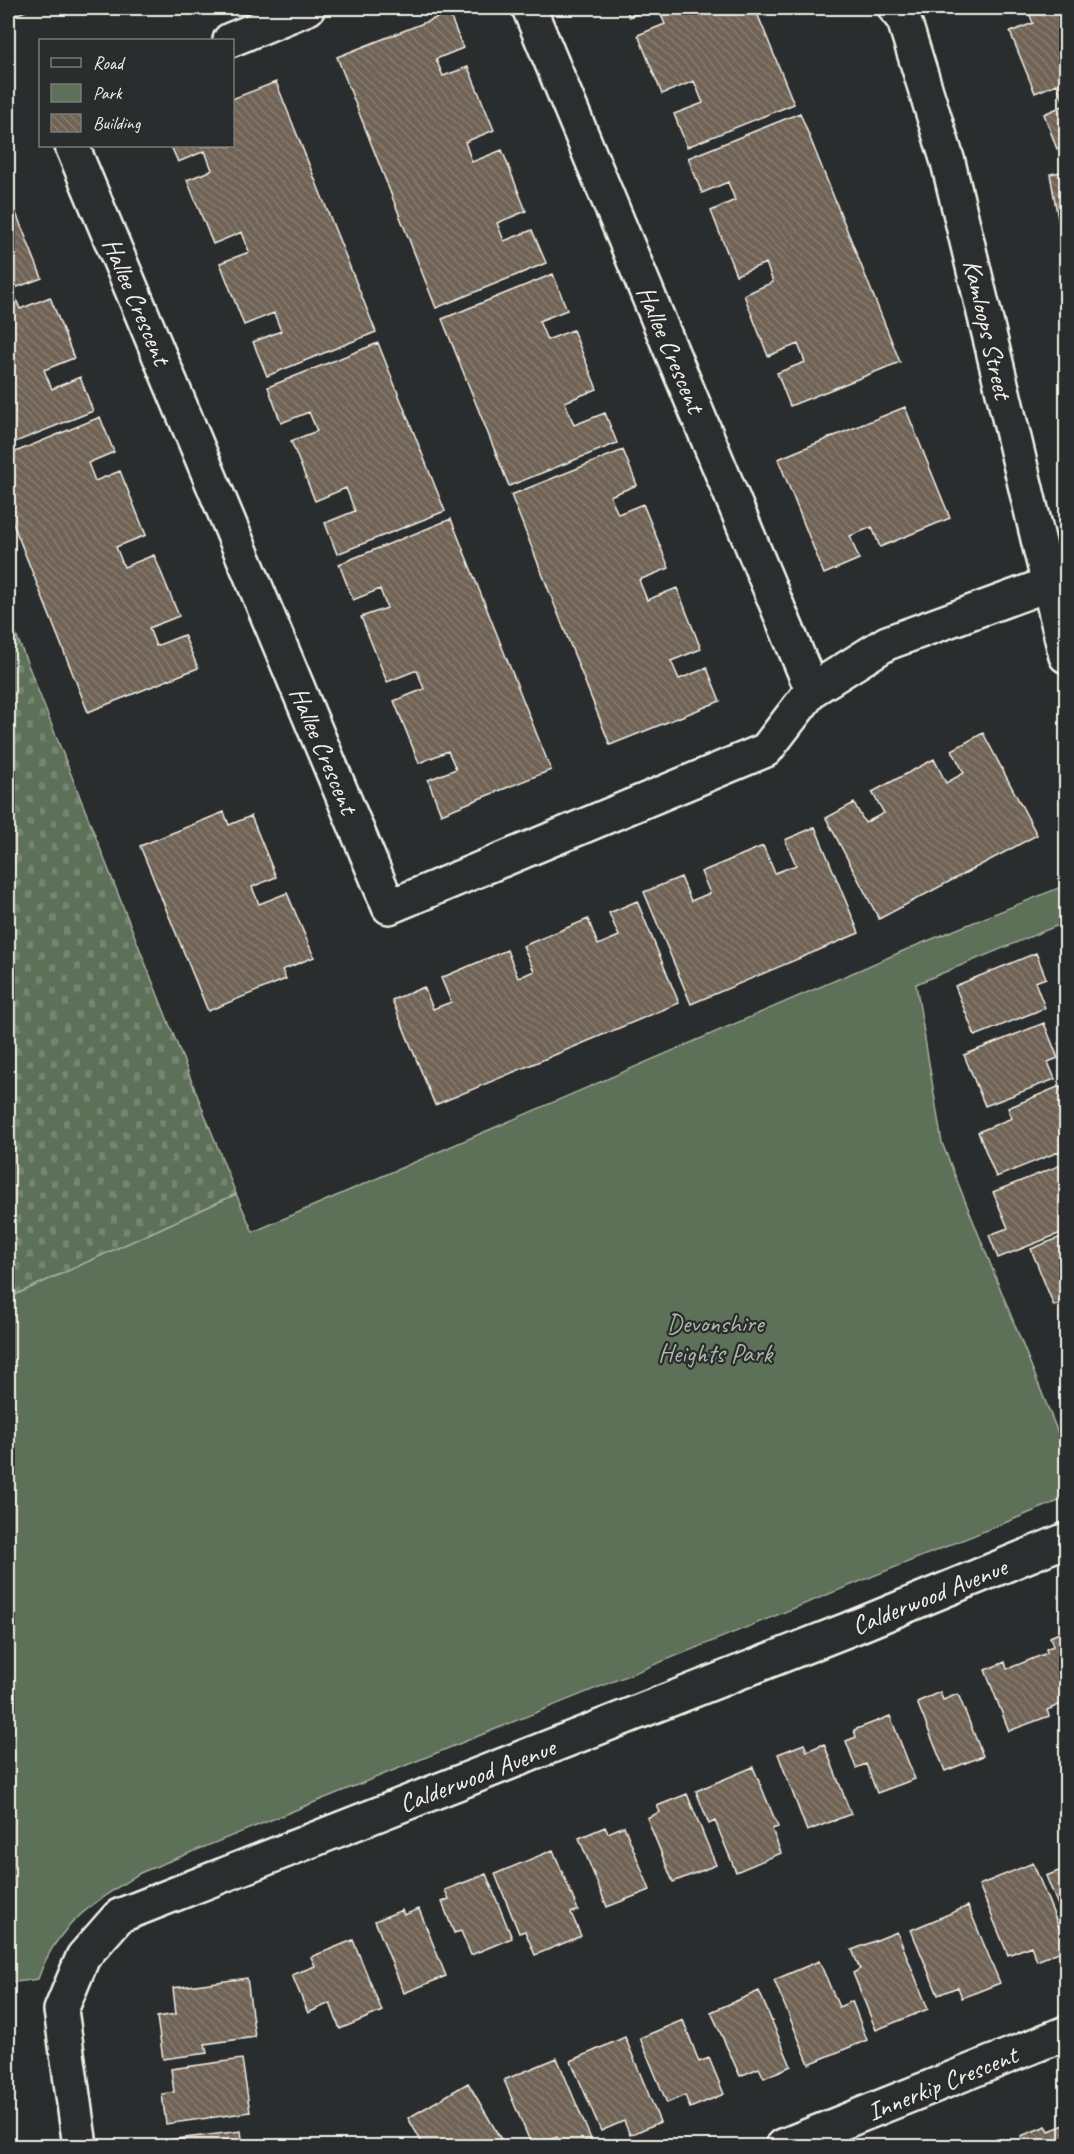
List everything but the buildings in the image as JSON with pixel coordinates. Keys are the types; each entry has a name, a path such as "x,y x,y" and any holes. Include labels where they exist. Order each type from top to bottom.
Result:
{"street":[{"path":"232,39 308,8"},
{"name":"Hallee Crescent","path":"529,8 812,690"},
{"name":"Kamloops Street","path":"894,8 904,20 948,162 1066,656"},
{"name":"Hallee Crescent","path":"72,147 389,907 766,750 812,690 887,643 1049,584"},
{"name":"Calderwood Avenue","path":"80,2146 61,2010 83,1957 119,1916 857,1626 1066,1539"},
{"name":"Innerkip Crescent","path":"783,2146 1066,2033"}],"green space":[{"path":"8,614 236,1194 8,1298"},
{"name":"Devonshire Heights Park","path":"1066,885 1066,922 916,984 942,1143 1066,1453 1066,1498 140,1873 78,1917 55,1944 38,1979 8,1983 8,1298 236,1194 253,1232 910,948"}]}
